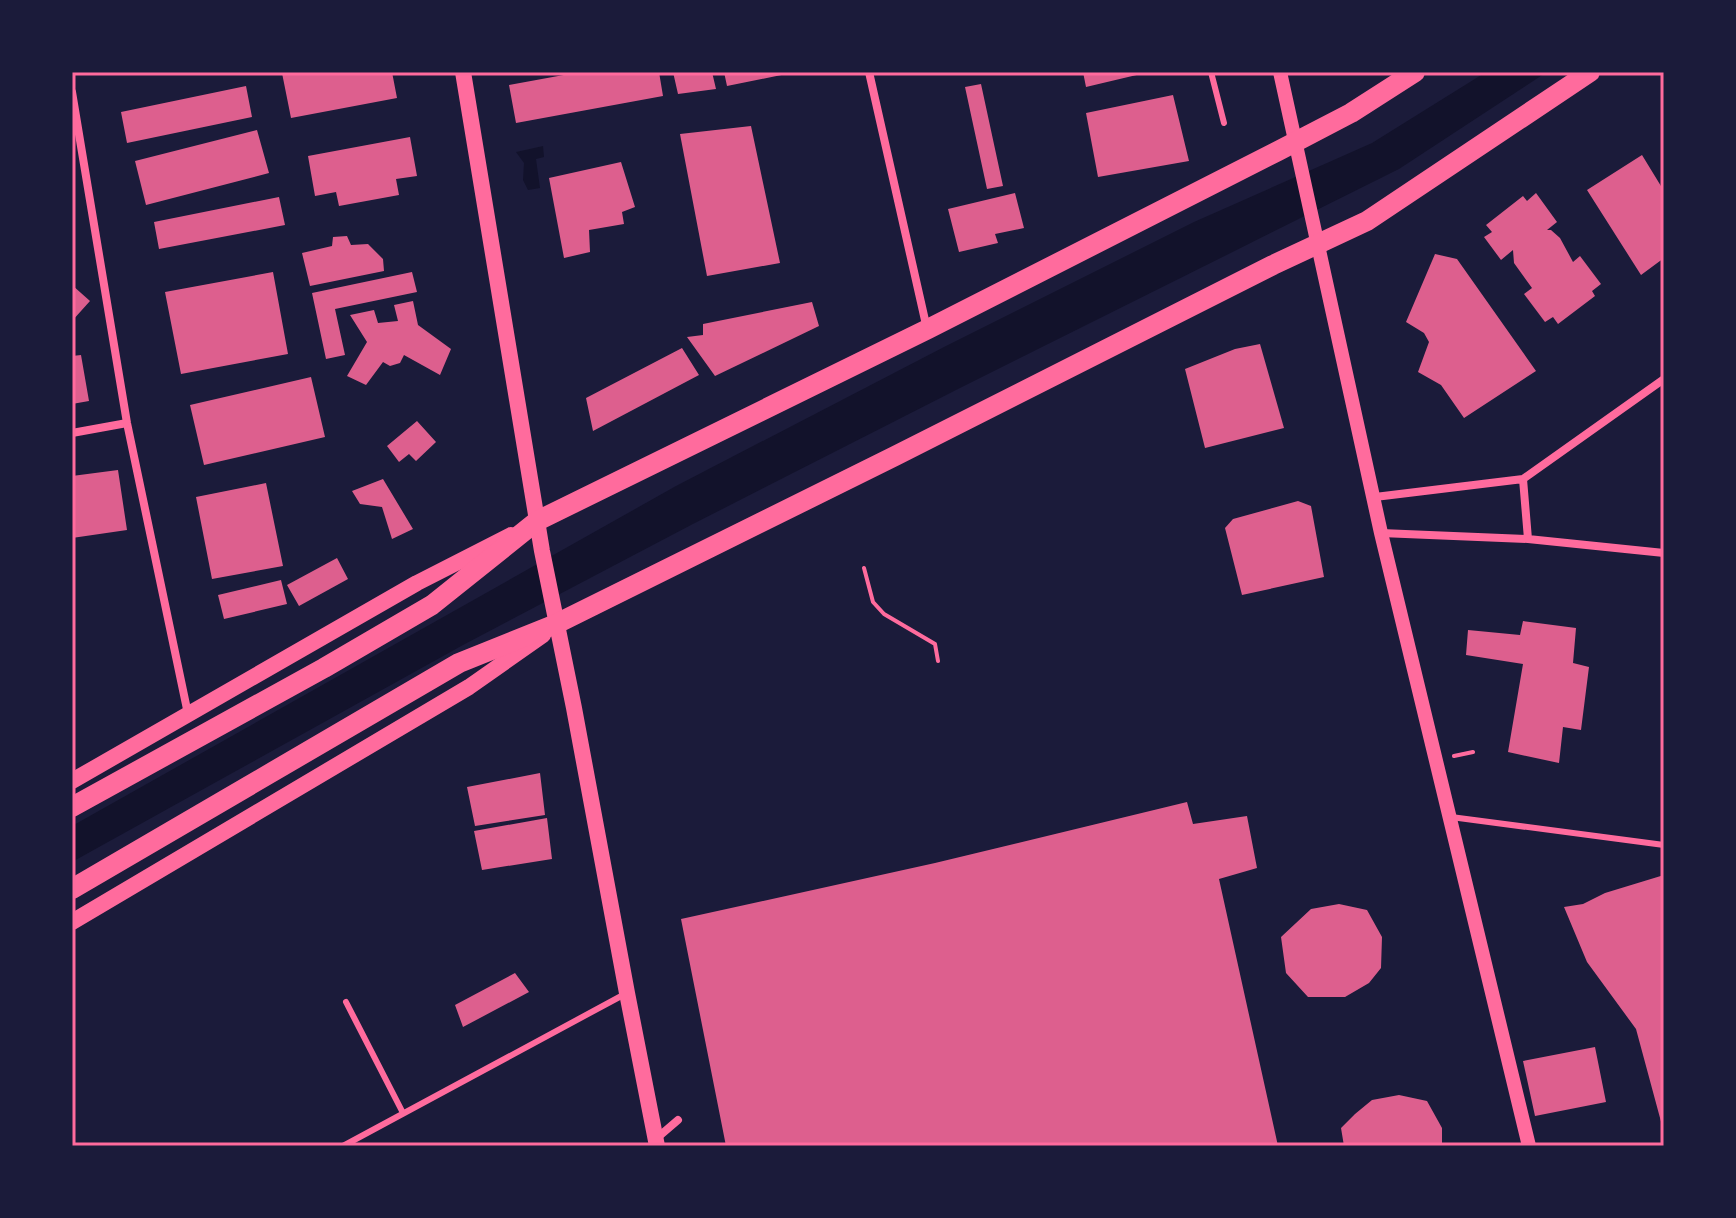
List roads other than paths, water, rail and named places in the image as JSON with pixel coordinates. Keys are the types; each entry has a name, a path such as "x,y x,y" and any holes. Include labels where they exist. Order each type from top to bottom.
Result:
{"main road":[{"path":"463,72 542,551 657,1142"},
{"path":"72,781 417,583 1296,146 1415,72"},
{"path":"72,889 459,663 1367,221 1590,72"},
{"path":"72,807 432,605 537,521"},
{"path":"72,922 469,687 555,618"}],"street":[{"path":"869,72 928,329"},
{"path":"1280,72 1381,533 1529,1146"},
{"path":"72,92 127,423 188,714"},
{"path":"1375,497 1523,479 1664,379"},
{"path":"72,433 127,423"},
{"path":"1523,479 1528,539"},
{"path":"1381,533 1528,539 1664,553"},
{"path":"657,1142 678,1120"}],"lane":[{"path":"1211,72 1224,123"},
{"path":"1451,817 1664,845"},
{"path":"343,1146 627,993"},
{"path":"346,1002 403,1113"}]}
